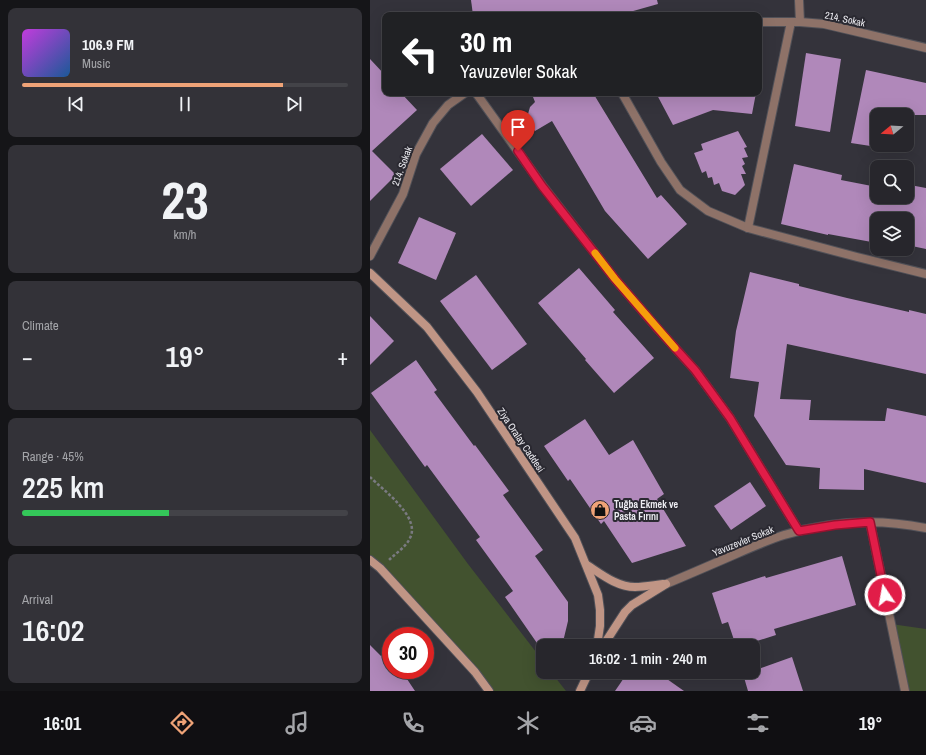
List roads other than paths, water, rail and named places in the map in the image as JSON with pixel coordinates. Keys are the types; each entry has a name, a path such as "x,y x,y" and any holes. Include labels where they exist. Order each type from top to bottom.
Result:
{"main road":[{"name":"Ziya Oralay Caddesi","path":"370,272 427,327 477,392 575,538 598,595 600,626 598,639"},
{"path":"370,560 380,568 475,672 489,691"},
{"path":"586,565 609,579 626,586 635,587 666,584"},
{"path":"608,639 625,612 632,605 666,584"},
{"path":"580,691 586,679"}],"street":[{"path":"799,0 800,22"},
{"name":"214. Sokak","path":"762,22 800,22 824,24 926,48"},
{"path":"748,228 791,22"},
{"name":"214. Sokak","path":"370,256 402,194 416,154 433,123 448,105 461,96"},
{"path":"478,96 542,186 615,279 695,370 730,418 799,531"},
{"path":"624,96 660,162 680,190 708,211 748,228 926,274"},
{"path":"870,522 903,690"},
{"name":"Yavuzevler Sokak","path":"666,584 763,542 799,531 835,525 870,522 926,528"}],"place":[{"name":"Tuğba Ekmek ve Pasta Fırını","path":"600,510"}]}
